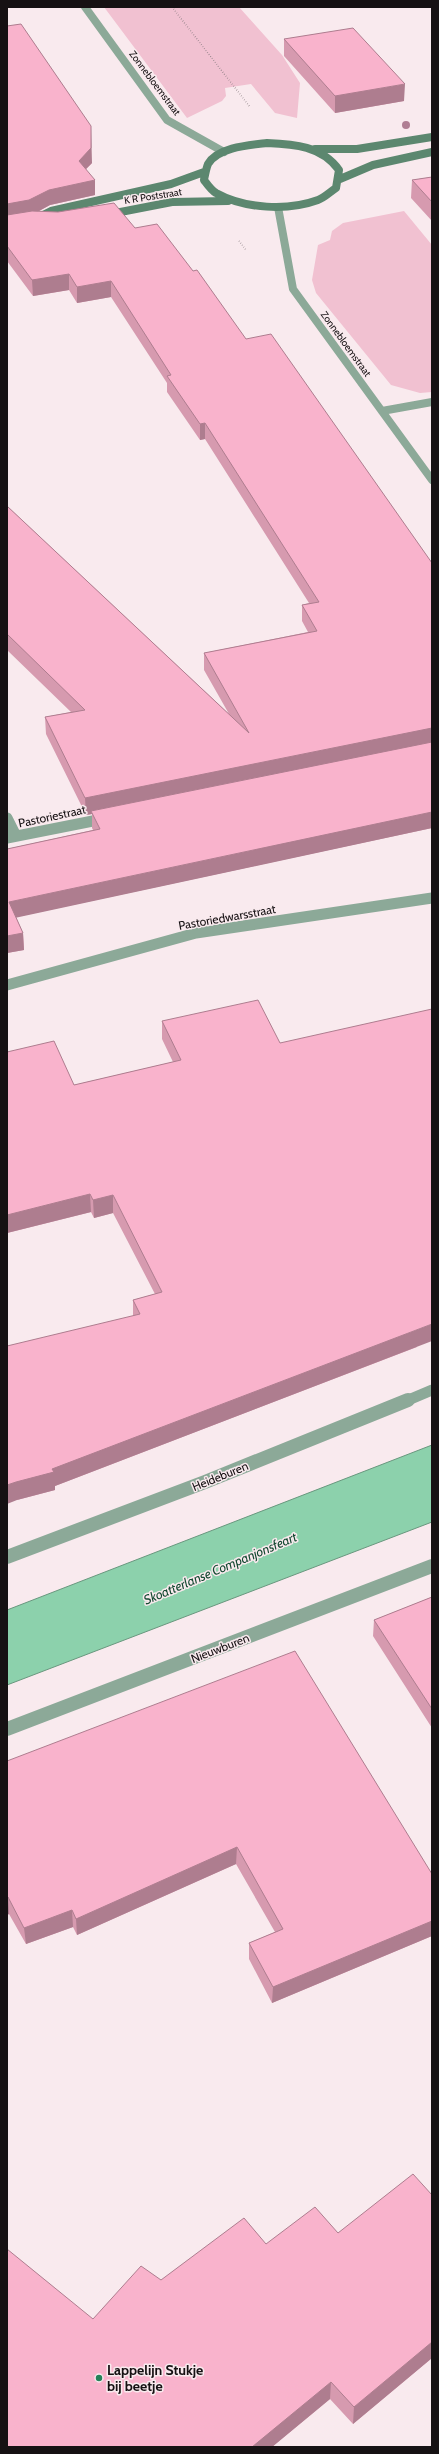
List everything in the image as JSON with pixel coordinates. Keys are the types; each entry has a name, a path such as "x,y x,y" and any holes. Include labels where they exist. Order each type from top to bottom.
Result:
{"street":[{"name":"Zonnebloemstraat","path":"85,7 167,120 224,152"},
{"path":"432,137 362,148 311,149 290,145 266,144 244,146 224,152 212,160 204,172 204,180 209,188 231,200 253,206 297,206 320,198 332,191 340,179 372,165 432,152"},
{"path":"311,149 334,162 339,170 340,179"},
{"name":"K R Poststraat","path":"51,222 29,221 51,211 170,184 204,172"},
{"name":"K R Poststraat","path":"93,216 184,201 231,200"},
{"name":"Zonnebloemstraat","path":"278,207 293,289 432,480"},
{"path":"382,411 432,402"},
{"name":"Pastoriestraat","path":"12,837 116,816"},
{"path":"7,818 12,837"},
{"name":"Pastoriedwarsstraat","path":"7,985 196,933 432,898"},
{"name":"Heideburen","path":"7,1557 206,1482 432,1390"},
{"name":"Nieuwburen","path":"7,1729 432,1566"}],"path":[{"path":"172,7 241,97"}],"shaded area":[{"path":"104,7 239,7 282,55 300,83 297,118 275,113 251,84 225,88 226,96 222,101 187,118"},
{"path":"404,211 432,245 432,392 420,393 391,385 316,293 312,280 318,245 330,240 332,231 343,223"}],"water":[{"name":"Skoatterlanse Companjonsfeart","path":"432,1445 432,1522 7,1685 7,1610"}],"building":[{"path":"21,24 91,126 91,148 79,161 95,180 49,190 29,200 7,204 7,26"},
{"path":"353,28 405,84 335,96 284,39"},
{"path":"432,177 432,202 412,180"},
{"path":"114,203 135,228 157,224 193,271 197,270 246,339 271,334 432,563 432,728 85,798 45,717 85,710 7,634 7,506 249,733 204,653 317,631 302,605 319,602 205,423 200,424 167,376 171,375 111,281 77,287 69,274 32,280 7,246 7,215 32,211 58,212"},
{"path":"432,742 432,812 9,902 23,933 7,936 7,849 100,829 91,811"},
{"path":"258,1000 280,1043 432,1009 432,1324 52,1469 54,1472 7,1485 7,1346 140,1314 133,1300 162,1292 113,1195 93,1200 90,1194 7,1215 7,1052 54,1041 74,1085 181,1060 162,1021"},
{"path":"432,1597 432,1709 374,1620"},
{"path":"295,1651 432,1874 432,1921 273,1987 249,1943 283,1929 237,1847 76,1919 72,1910 24,1928 8,1897 7,1898 7,1761"},
{"path":"413,2174 432,2195 432,2342 354,2407 331,2382 252,2447 7,2447 7,2249 93,2319 141,2266 161,2280 244,2218 266,2244 315,2207 338,2233"}],"place":[{"name":"Lappelijn Stukje bij beetje","path":"99,2378"}]}
